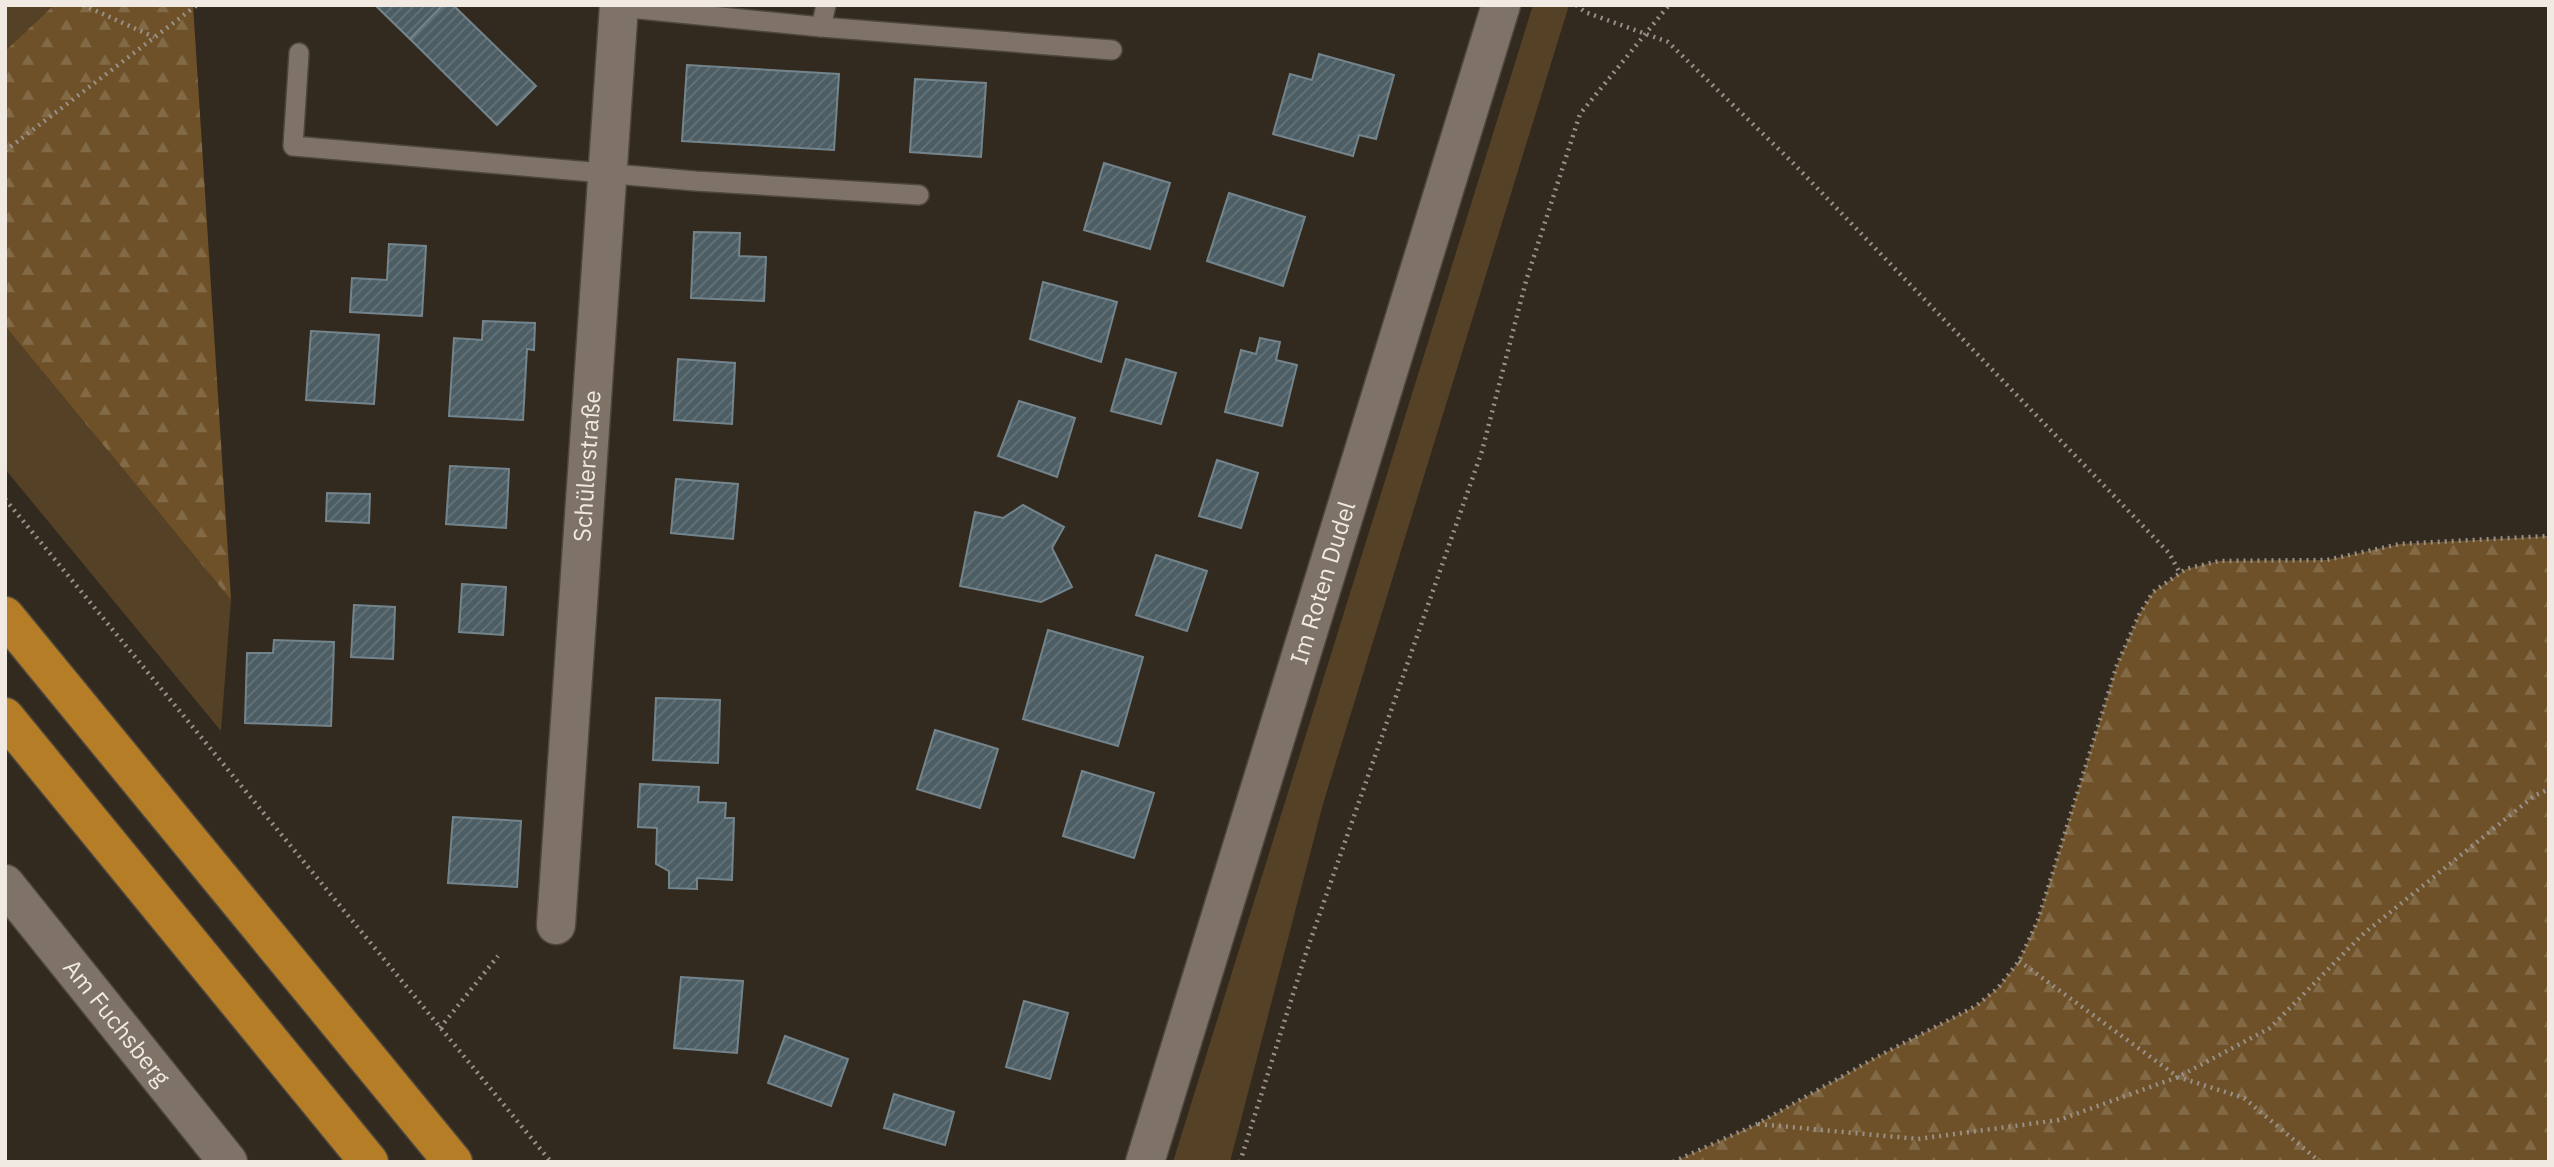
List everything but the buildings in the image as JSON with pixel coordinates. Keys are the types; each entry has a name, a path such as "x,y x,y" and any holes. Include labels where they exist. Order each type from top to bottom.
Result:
{"highway":[{"path":"5,616 453,1162"},
{"path":"5,717 369,1162"}],"street":[{"name":"Im Roten Dudel","path":"1145,1162 1501,5"},
{"name":"Schülerstraße","path":"556,925 619,6"},
{"name":"Am Fuchsberg","path":"5,884 228,1162"}],"lane":[{"path":"821,27 826,5"},
{"path":"619,6 821,27 1112,50"},
{"path":"299,53 293,146 607,173 919,195"}],"path":[{"path":"83,5 154,37"},
{"path":"5,151 197,5"},
{"path":"1576,5 1585,12 1668,42 1792,162 2169,553 2180,573"},
{"path":"1240,1162 1310,940 1482,451 1526,281 1580,114 1669,5"},
{"path":"5,499 551,1162"},
{"path":"1673,1162 1757,1124 1875,1058 1976,1006 1998,988 2019,961 2038,920 2117,665 2139,615 2153,592 2186,569 2219,561 2327,560 2400,544 2549,536"},
{"path":"1757,1124 1918,1139 2059,1120 2178,1077 2270,1028 2362,934 2534,796 2549,789"},
{"path":"440,1028 498,956"},
{"path":"2019,961 2178,1077 2244,1098 2320,1162"}],"shaded area":[{"path":"5,5 54,5 5,51"},
{"path":"1533,5 1569,5 1323,804 1230,1162 1173,1162"},
{"path":"5,326 231,600 221,731 5,469"}],"green space":[{"path":"54,5 193,5 231,600 5,326 5,51"},
{"path":"2549,536 2549,1162 1673,1162 1757,1124 1875,1058 1976,1006 1998,988 2019,961 2038,920 2117,665 2139,615 2153,592 2186,569 2219,561 2327,560 2400,544"}]}
